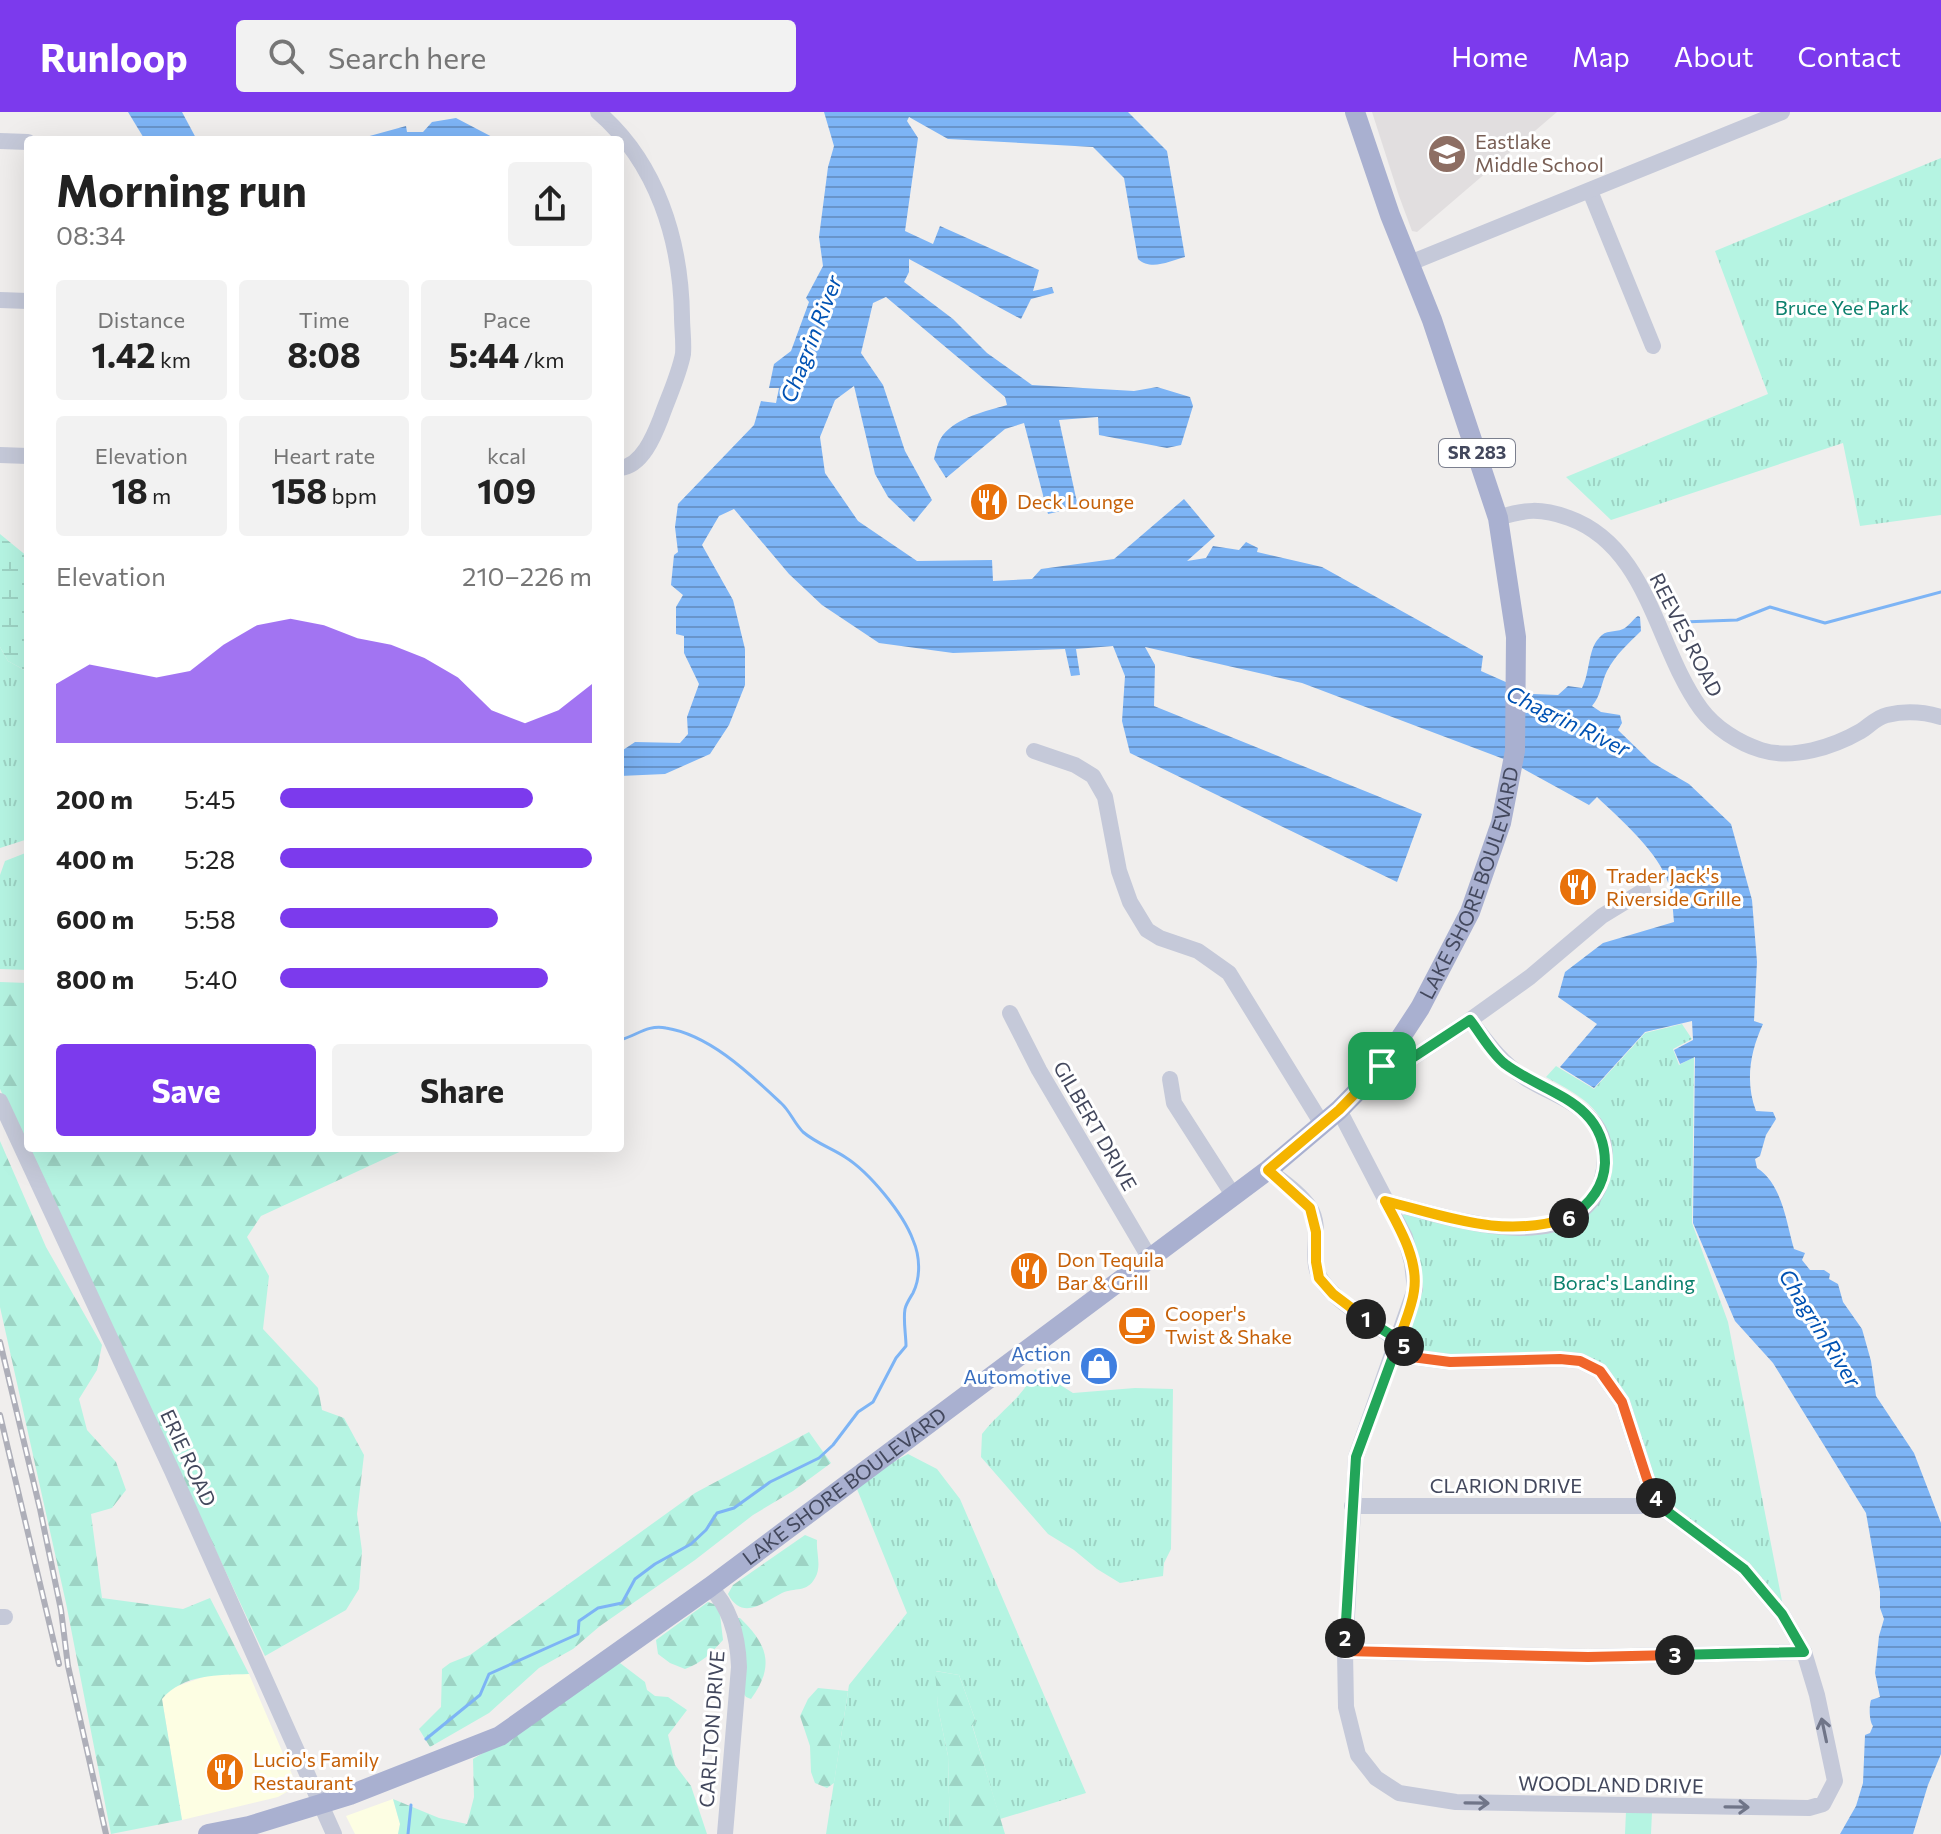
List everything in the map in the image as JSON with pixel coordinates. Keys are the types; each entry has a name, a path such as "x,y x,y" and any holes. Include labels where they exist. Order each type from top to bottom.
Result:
{"main road":[{"name":"LAKE SHORE BOULEVARD","path":"208,1834 249,1826 320,1804 500,1736 710,1587 1268,1170 1339,1110 1382,1066 1420,1008 1470,912 1501,823 1515,751 1516,637 1498,518 1432,320 1390,215 1355,112"}],"street":[{"path":"598,112 622,136"},
{"path":"1410,263 1782,112"},
{"path":"624,138 633,147 667,216 682,286 683,354 656,432 644,453 624,467"},
{"path":"0,141 24,142"},
{"path":"1590,191 1653,346"},
{"path":"0,300 24,301"},
{"path":"0,455 24,456"},
{"name":"REEVES ROAD","path":"1498,518 1525,509 1557,514 1584,524 1601,536 1618,552 1643,592 1682,679 1702,711 1728,735 1763,751 1799,753 1829,746 1860,732 1884,715 1925,712 1941,717"},
{"path":"1034,751 1075,765 1093,776 1105,797 1119,871 1130,902 1147,930 1160,938 1198,951 1229,973 1322,1124"},
{"path":"1382,1066 1403,1064 1470,1020 1530,977 1602,916 1643,891"},
{"name":"GILBERT DRIVE","path":"1010,1013 1047,1083 1149,1257"},
{"path":"1385,1201 1493,1228 1546,1225 1571,1217 1586,1206 1597,1191 1605,1170 1605,1145 1596,1125 1579,1107 1525,1078 1501,1060 1470,1020"},
{"path":"1170,1079 1174,1103 1233,1195"},
{"name":"ERIE ROAD","path":"0,1101 172,1471 334,1834"},
{"path":"1268,1170 1310,1208 1316,1232 1319,1278 1333,1294 1399,1340 1412,1357 1450,1362 1580,1361 1600,1371 1622,1402 1647,1479 1660,1506 1744,1569 1782,1614 1804,1652 1588,1657 1345,1651 1356,1457 1399,1340 1415,1289 1405,1237 1339,1110"},
{"name":"CLARION DRIVE","path":"1352,1506 1660,1506"},
{"name":"CARLTON DRIVE","path":"710,1587 729,1616 739,1644 725,1834"},
{"name":"WOODLAND DRIVE","path":"1345,1651 1346,1707 1358,1755 1376,1778 1399,1793 1456,1802 1809,1808 1823,1804 1835,1781 1817,1695 1804,1652"}],"shaded area":[{"name":"Eastlake Middle School","path":"1372,112 1557,112 1417,232 1412,231"},
{"path":"249,1674 297,1786 278,1797 182,1820 162,1699 172,1688 209,1675"},
{"path":"393,1799 400,1824 398,1834 355,1834 346,1816"}],"green space":[{"name":"Bruce Yee Park","path":"1941,158 1941,515 1860,526 1843,443 1611,520 1566,477 1768,394 1715,251"},
{"path":"0,534 24,554 24,670 8,661 0,647"},
{"path":"0,647 8,661 24,670 24,840 0,848"},
{"path":"24,854 24,970 0,969 0,875 5,861"},
{"path":"0,982 24,983 24,1140 0,1089"},
{"name":"Borac's Landing","path":"1682,1024 1692,1039 1673,1049 1679,1065 1694,1057 1692,1223 1728,1322 1783,1606 1667,1500 1651,1475 1603,1368 1418,1352 1408,1343 1417,1308 1403,1215 1411,1211 1510,1233 1591,1205 1607,1150 1605,1126 1584,1100 1546,1077 1556,1066 1594,1089 1645,1033"},
{"path":"0,1141 46,1247 102,1345 97,1370 79,1399 87,1430 116,1462 126,1490 112,1508 91,1514 102,1598 183,1609 210,1598 249,1674 191,1680 162,1699 182,1820 111,1834 66,1603 0,1307"},
{"path":"30,1152 399,1152 261,1216 247,1237 269,1276 263,1329 318,1388 322,1410 344,1418 364,1455 357,1514 362,1551 359,1589 346,1610 265,1656"},
{"path":"1035,1369 1073,1393 1135,1388 1173,1389 1171,1549 1164,1563 1163,1576 1120,1583 1097,1569 1048,1534 981,1457 982,1434 1018,1396"},
{"path":"809,1432 831,1463 753,1515 573,1649 539,1668 489,1713 430,1747 419,1729 441,1707 442,1669 470,1655 695,1493"},
{"path":"908,1454 937,1469 960,1499 1086,1793 1000,1819 972,1724 976,1722 959,1675 936,1671 938,1708 948,1756 950,1834 826,1834 849,1685 907,1613 857,1489 884,1467"},
{"path":"805,1535 817,1540 818,1569 812,1583 753,1607 740,1607 734,1602 728,1594 733,1585"},
{"path":"708,1602 719,1606 723,1640 701,1661 685,1669 658,1654 656,1640"},
{"path":"734,1618 740,1618 757,1637 765,1656 763,1676 751,1699 742,1691"},
{"path":"620,1663 645,1682 647,1690 655,1696 668,1697 687,1710 668,1735 675,1765 691,1786 707,1834 398,1834 400,1824 393,1799 439,1818 467,1824 474,1797 473,1759 551,1712 595,1676"},
{"path":"935,1671 959,1675 976,1722 972,1725 1005,1834 950,1834 948,1756 938,1708"},
{"path":"818,1688 848,1691 834,1783 827,1788 815,1783 811,1772 810,1746 800,1716 808,1699"},
{"path":"1626,1811 1652,1812 1651,1834 1625,1834"}],"water":[{"path":"128,112 182,112 195,136 143,136"},
{"name":"Chagrin River","path":"824,112 1128,112 1167,151 1185,257 1149,264 1138,259 1124,178 1093,147 948,139 909,117 907,121 918,138 905,231 933,244 940,226 1039,270 1033,291 1052,287 1054,293 1031,299 1021,319 909,259 909,272 904,282 953,319 987,353 1032,385 1134,391 1157,387 1190,397 1193,406 1181,445 1167,448 1099,435 1098,417 1059,420 1078,507 1048,514 1024,423 1005,429 946,478 934,459 943,435 964,419 1007,405 1005,397 886,297 873,303 861,353 883,385 905,451 932,500 914,522 888,497 875,474 854,386 835,400 820,437 825,473 858,521 917,561 992,560 993,581 1032,579 1041,569 1114,559 1184,499 1215,536 1187,561 1206,558 1213,546 1239,550 1246,542 1258,548 1257,552 1322,567 1483,656 1481,671 1533,694 1558,695 1568,686 1582,688 1593,648 1599,638 1607,632 1627,627 1640,617 1641,631 1611,665 1592,706 1601,712 1620,715 1622,723 1618,730 1651,762 1689,784 1731,824 1752,900 1757,962 1754,1021 1763,1024 1752,1056 1751,1089 1756,1111 1773,1112 1776,1119 1766,1135 1760,1156 1755,1159 1757,1168 1778,1193 1794,1249 1805,1253 1802,1260 1810,1270 1824,1270 1830,1274 1829,1279 1838,1284 1843,1302 1862,1329 1876,1396 1914,1453 1941,1523 1941,1754 1913,1834 1840,1834 1856,1806 1863,1783 1865,1735 1870,1733 1873,1726 1871,1700 1880,1697 1875,1673 1884,1619 1866,1513 1773,1363 1735,1321 1693,1223 1695,1057 1680,1064 1674,1050 1693,1040 1692,1021 1645,1032 1594,1088 1560,1067 1597,1024 1558,997 1565,972 1603,943 1674,922 1669,885 1657,861 1638,837 1597,797 1589,805 1509,761 1302,683 1145,647 1155,665 1154,706 1422,814 1397,882 1130,753 1122,721 1125,676 1113,646 1076,649 1080,675 1071,676 1065,649 953,653 879,643 822,605 789,574 734,509 719,516 702,545 733,600 745,649 745,685 729,725 710,754 665,774 624,776 624,749 635,742 680,743 688,734 687,717 699,684 684,653 684,636 676,634 676,607 683,595 671,585 674,555 678,552 675,527 678,504 754,425 761,401 776,403 779,388 769,388 774,364 791,351 809,302 806,298 823,266 819,237 828,167 834,146"},
{"path":"456,118 490,136 370,136 406,126 407,132 423,132 432,122"}],"waterway":[{"path":"1683,622 1737,620 1770,607 1825,623 1941,592"},
{"path":"426,1739 480,1695 489,1674 578,1634 579,1621 598,1608 622,1603 635,1579 691,1544 706,1530 717,1513 734,1508 770,1482 819,1458 858,1412 873,1402 896,1358 906,1346 904,1313 917,1280 917,1253 902,1218 874,1183 845,1157 803,1132 781,1103 743,1068 714,1047 682,1032 660,1027 624,1038"},
{"path":"408,1834 411,1805"}],"railway":[{"path":"0,1342 40,1509 61,1610 68,1666 106,1834"},
{"path":"0,1415 59,1664"}],"place":[{"name":"Eastlake Middle School","path":"1447,154"},
{"name":"Deck Lounge","path":"989,502"},
{"name":"Trader Jack's Riverside Grille","path":"1578,887"},
{"name":"Don Tequila Bar & Grill","path":"1029,1271"},
{"name":"Cooper's Twist & Shake","path":"1137,1326"},
{"name":"Action Automotive","path":"1099,1366"},
{"name":"Lucio's Family Restaurant","path":"225,1772"}],"route":[{"path":"1382,1066 1339,1110 1268,1170 1310,1208 1315,1221 1319,1278 1333,1294 1399,1340 1356,1457 1345,1651 1588,1657 1804,1652 1782,1614 1744,1569 1660,1506 1647,1479 1622,1402 1600,1371 1580,1361 1560,1359 1450,1362 1412,1357 1399,1340 1415,1289 1405,1237 1385,1201 1493,1228 1546,1225 1571,1217 1586,1206 1597,1191 1605,1170 1605,1145 1596,1125 1579,1107 1525,1078 1501,1060 1470,1020 1403,1064 1382,1066"}]}
